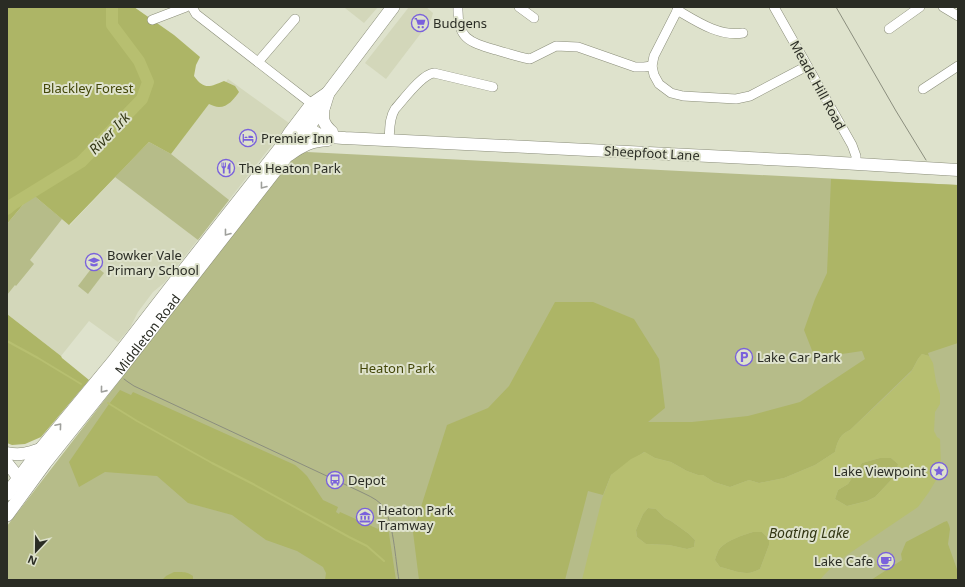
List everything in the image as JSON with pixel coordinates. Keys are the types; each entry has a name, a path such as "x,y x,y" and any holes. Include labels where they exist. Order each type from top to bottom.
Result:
{"highway":[{"name":"Middleton Road","path":"7,494 12,478 41,449 113,362 236,204 284,152 290,133 328,93 393,7"},
{"name":"Middleton Road","path":"10,511 45,463 122,368 251,202 290,141 301,128 309,126 314,107"},
{"path":"309,126 307,123 314,107"},
{"path":"236,204 240,205 251,202"}],"main road":[{"path":"314,107 322,112 325,125 332,132"},
{"name":"Sheepfoot Lane","path":"309,126 311,131 318,134 345,138 958,170"},
{"name":"Sheepfoot Lane","path":"309,126 332,132 345,138"},
{"name":"Sheepfoot Lane","path":"284,152 297,150 314,141 345,138"},
{"path":"7,453 24,454 41,449"},
{"path":"7,463 15,473 12,478 10,511"},
{"path":"12,478 23,477 36,466 45,463"}],"street":[{"path":"152,20 186,7"},
{"path":"192,7 196,14 314,107"},
{"path":"458,7 459,26 468,40 476,44 530,59 556,46 578,47 635,66 652,66"},
{"path":"519,7 534,18"},
{"name":"Meade Hill Road","path":"774,7 852,145 856,156 856,164"},
{"path":"889,28 920,7"},
{"path":"943,7 958,16"},
{"path":"742,33 736,34 708,27 678,9 654,56 652,66 654,75 659,84 671,93 683,96 736,99 750,96 807,66"},
{"path":"258,62 295,19"},
{"path":"923,89 958,66"},
{"path":"389,140 390,120 395,109 421,80 430,73 493,87"}],"shaded area":[{"path":"378,7 364,23 345,8"},
{"path":"409,7 426,7 433,13 431,20 386,79 365,63"},
{"name":"Bowker Vale Primary School","path":"228,79 289,123 164,283 153,292 138,312 130,328 118,342 89,321 61,356 7,314 7,224 32,194 70,225 149,142 171,153"}],"green space":[{"name":"Blackley Forest","path":"7,7 134,7 174,35 200,57 196,65 194,76 201,84 211,86 224,81 235,86 239,92 233,100 225,106 218,107 209,104 171,154 149,142 69,225 32,194 7,224"},
{"path":"149,142 171,154 229,200 198,240 115,177"},
{"name":"Heaton Park","path":"307,152 958,185 958,580 7,580 7,526 280,173 295,157 299,154"},
{"path":"831,179 958,185 958,343 928,353 929,356 922,354 912,370 850,430 841,436 835,452 815,465 784,478 759,483 749,480 730,487 714,482 703,475 698,475 687,471 671,462 655,458 644,452 611,475 603,495 588,491 565,580 419,580 413,532 447,425 488,408 509,386 555,302 593,302 634,319 659,359 665,408 648,422 692,422 748,416 800,402 865,359 862,351 815,358 804,330 815,299 827,273"},
{"path":"32,194 62,219 30,260 34,264 7,295 7,224"},
{"path":"94,265 104,273 88,294 78,286"},
{"path":"7,314 89,380 41,437 25,444 12,445 7,443"},
{"path":"120,390 131,395 133,392 295,465 307,476 323,500 338,507 336,512 339,514 340,512 378,529 383,520 386,521 396,580 325,580 326,573 323,567 297,551 266,540 232,515 188,503 157,476 105,472 79,487 69,462"},
{"path":"880,458 891,458 898,464 896,473 875,497 867,501 847,506 835,499 838,490 848,484 862,463"},
{"path":"648,508 656,509 665,518 689,534 695,540 694,547 687,549 669,545 646,544 637,537 636,530 643,514"},
{"path":"947,521 950,529 948,544 958,572 958,580 871,580 902,560 901,554 906,542"},
{"path":"753,532 762,532 769,539 769,545 760,569 747,573 720,567 715,560 720,548 731,540"},
{"path":"174,572 188,573 193,576 193,580 162,580"}],"water":[{"name":"Boating Lake","path":"922,354 929,356 933,363 936,382 940,394 940,404 935,412 934,431 940,439 941,464 938,477 918,507 838,561 820,580 582,580 602,499 611,475 631,459 645,452 655,458 671,462 687,471 698,475 703,475 714,482 730,487 749,480 759,483 784,478 815,465 835,452 841,436 850,430 911,372","holes":["880,458 891,458 898,464 896,473 875,497 867,501 847,506 835,499 838,490 848,484 862,463","648,508 656,509 665,518 689,534 695,540 694,547 687,549 669,545 646,544 637,537 636,530 643,514","753,532 762,532 769,539 769,545 760,569 754,572 737,572 720,567 715,560 720,548 723,545 740,536"]}],"waterway":[{"name":"River Irk","path":"7,209 81,162 142,99 148,82 139,61 112,25 112,7"},
{"path":"7,341 81,384"},
{"path":"108,403 212,463 367,546 384,561"}],"tram line":[{"path":"836,7 926,160"},
{"path":"124,379 134,386 376,500 381,504 389,519 399,580"}],"place":[{"name":"Budgens","path":"420,23"},
{"name":"Premier Inn","path":"248,138"},
{"name":"The Heaton Park","path":"226,168"},
{"name":"Bowker Vale Primary School","path":"94,262"},
{"name":"Lake Car Park","path":"744,357"},
{"name":"Lake Viewpoint","path":"939,471"},
{"name":"Depot","path":"335,480"},
{"name":"Heaton Park Tramway","path":"365,517"},
{"name":"Lake Cafe","path":"886,561"}]}
